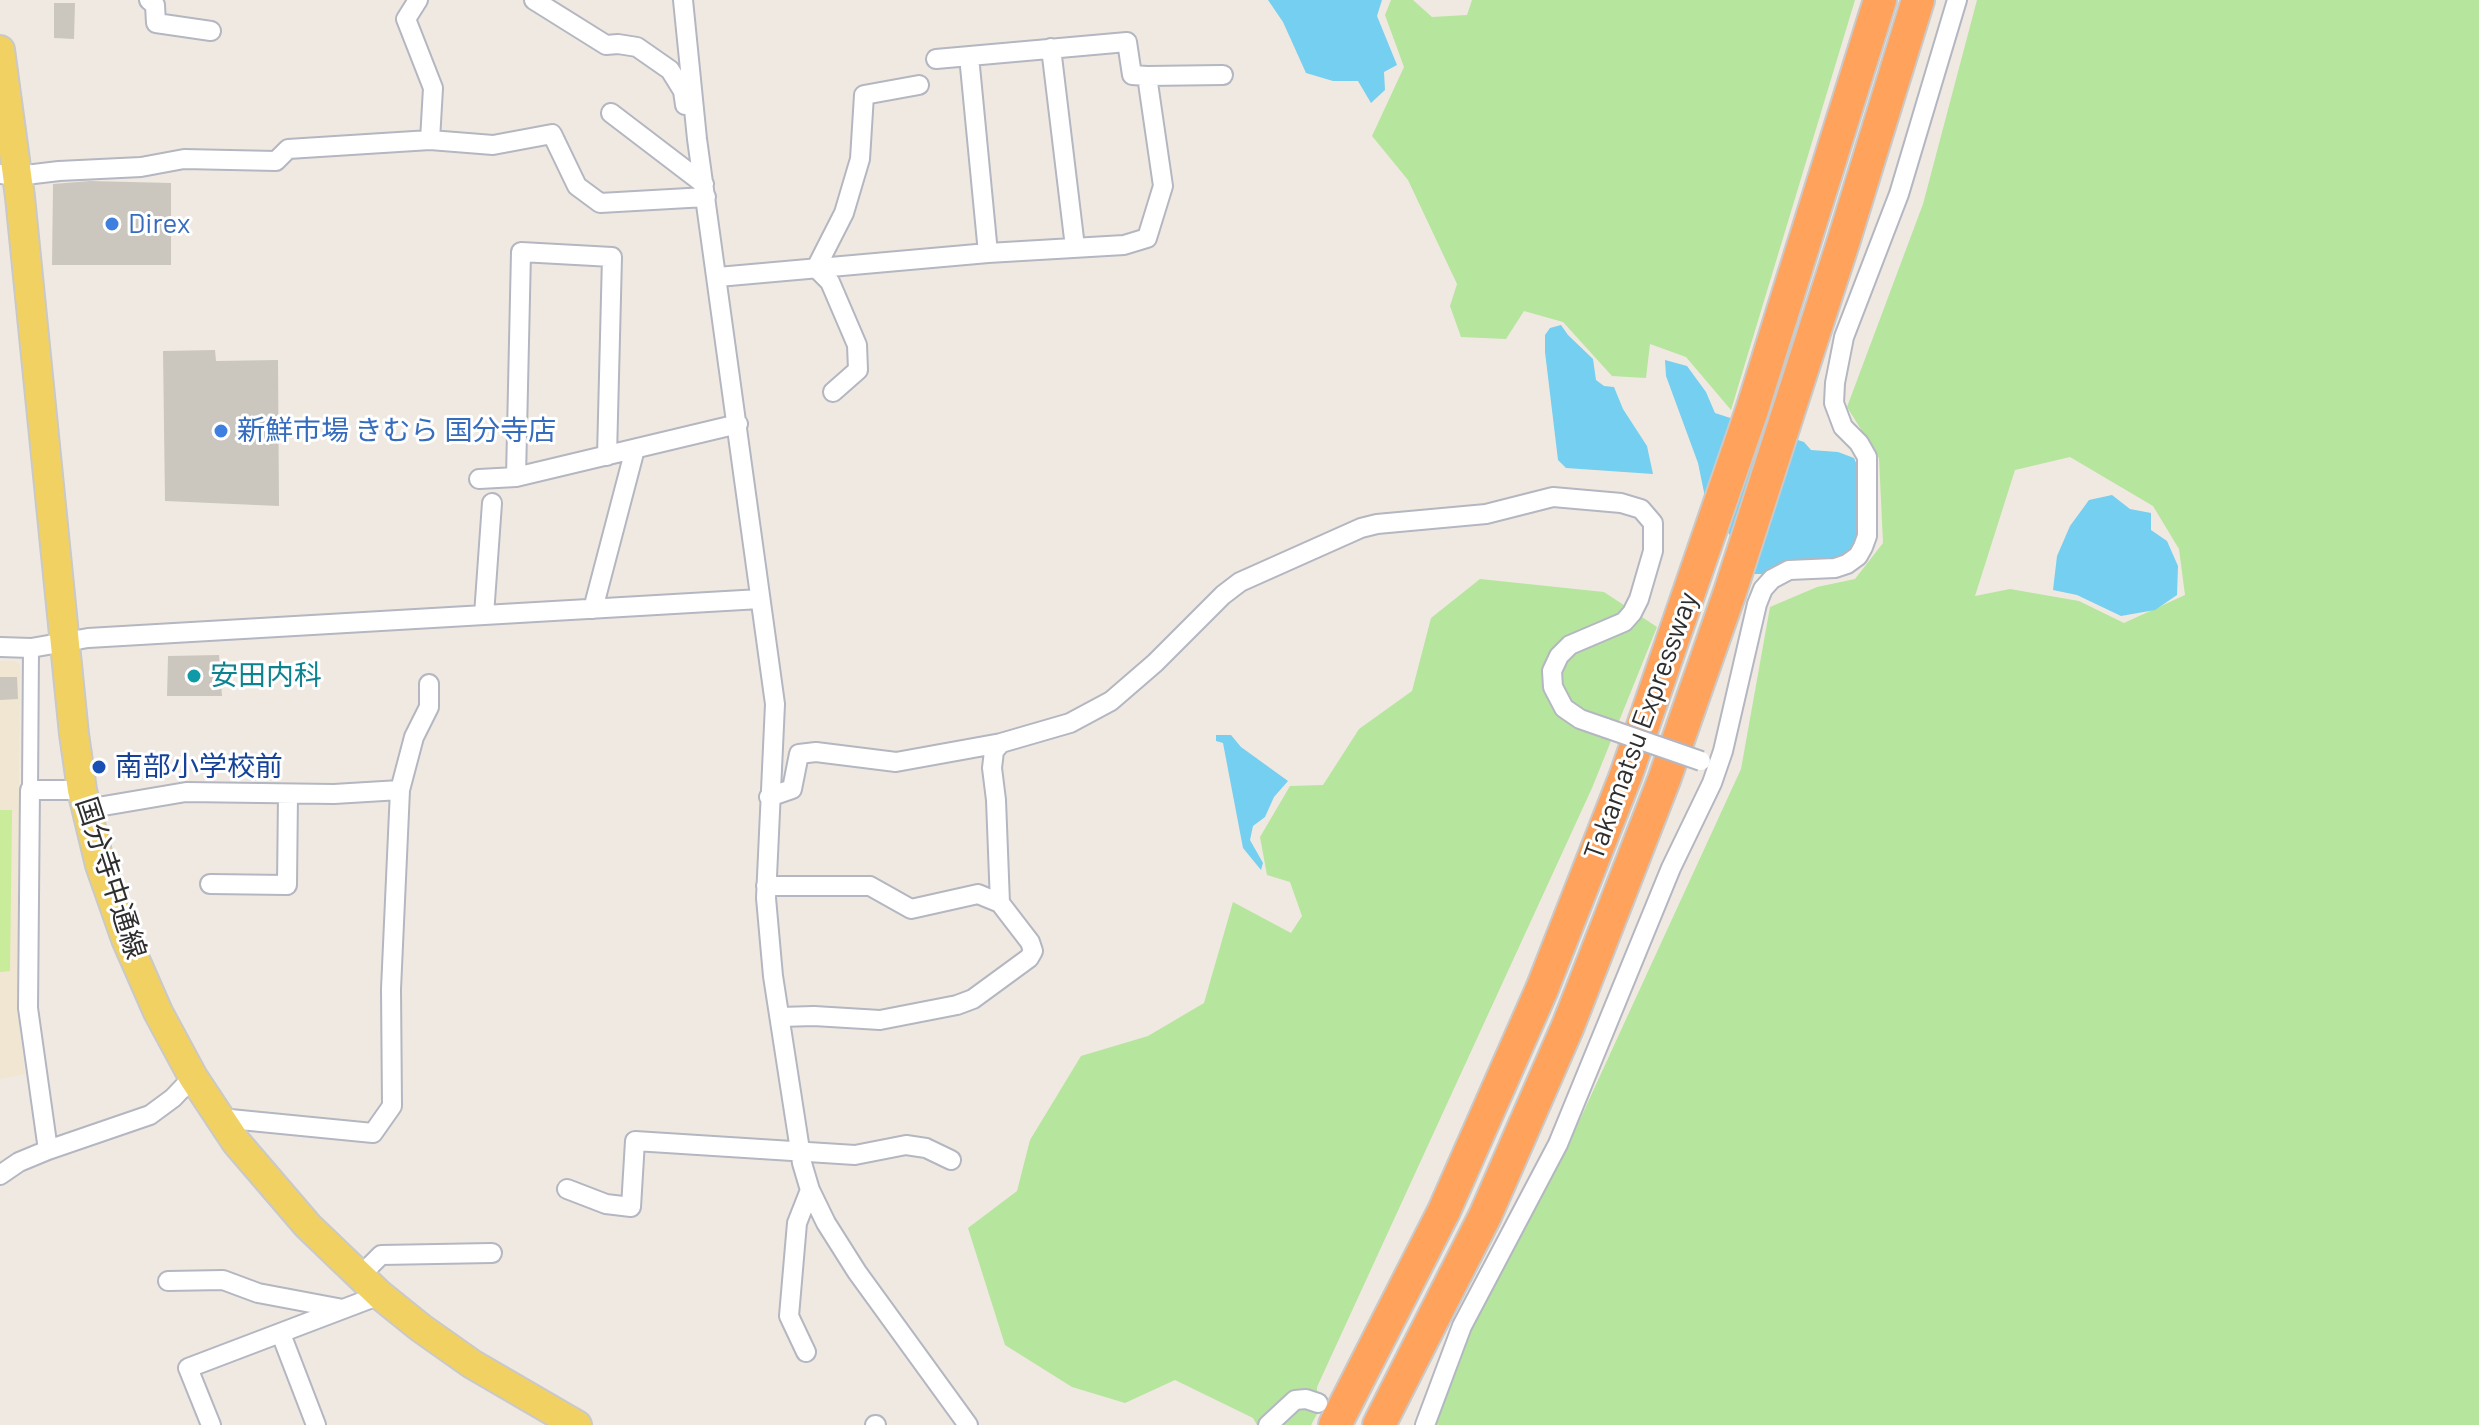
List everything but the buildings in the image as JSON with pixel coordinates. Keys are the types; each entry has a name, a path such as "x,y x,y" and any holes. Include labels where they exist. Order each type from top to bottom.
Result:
{"highway":[{"name":"Takamatsu Expressway","path":"1327,1414 1444,1211 1542,989 1626,775 1752,410 1880,0"},
{"name":"Takamatsu Expressway","path":"1379,1425 1485,1216 1562,1039 1698,760 1730,592 1918,0"}],"main road":[{"name":"国分寺中通線","path":"0,50 9,175 84,799 100,865 126,939 158,1012 193,1077 236,1142 308,1226 421,1328 472,1364 577,1425"}],"street":[{"path":"149,0 155,5 156,23 211,31"},
{"path":"418,0 406,19 433,88 430,140"},
{"path":"534,0 606,45 637,47 670,70 683,91 688,133 697,139"},
{"path":"683,0 697,139 775,704 766,886 769,936 800,1152 810,1190 826,1223 857,1272 968,1425"},
{"path":"1425,1425 1462,1326 1558,1144 1671,868 1698,760 1763,589 1772,579 1789,570 1835,568 1847,564 1858,556 1867,536 1867,457 1859,443 1843,427 1834,403 1835,383 1844,337 1899,194 1957,0"},
{"path":"936,59 1127,42 1132,75 1223,75"},
{"path":"1051,48 1075,247"},
{"path":"969,56 988,253"},
{"path":"718,277 988,253 1124,245 1147,238 1163,186 1147,76"},
{"path":"816,268 844,213 860,159 864,95 919,85"},
{"path":"611,113 705,190"},
{"path":"9,175 141,167 184,159 276,161 288,149 430,140 493,145 552,134 577,186 600,203 705,190"},
{"path":"516,477 521,252 612,257 607,456"},
{"path":"816,268 830,282 857,345 858,370 833,392"},
{"path":"479,479 516,477 738,424"},
{"path":"593,609 635,449"},
{"path":"769,797 792,789 799,754 816,752 896,762 1001,743 1070,723 1111,701 1155,663 1223,595 1264,570 1361,528 1486,514 1553,497 1621,503 1641,509 1653,523 1653,551 1632,613 1624,622 1570,645 1559,656 1552,671 1553,687 1564,708 1580,719 1698,760"},
{"path":"484,615 492,503"},
{"path":"0,647 31,648 104,637 760,599"},
{"path":"31,648 28,1008 48,1150"},
{"path":"220,1118 373,1133 392,1106 391,989 400,790 414,737 429,707 429,684"},
{"path":"1000,903 992,768 994,751 1001,743"},
{"path":"30,790 84,799 186,792 334,794 400,790"},
{"path":"210,884 287,885 288,794"},
{"path":"766,886 870,886 911,909 978,894 1000,903 1030,942 1033,951 1029,958 973,999 957,1005 880,1020 780,1017"},
{"path":"0,1175 19,1162 48,1150 150,1115 173,1098 193,1077"},
{"path":"567,1189 606,1204 631,1207 635,1141 855,1155 906,1145 926,1148 951,1160"},
{"path":"806,1352 789,1316 797,1223 810,1190"},
{"path":"211,1425 188,1368 343,1309 370,1285 381,1255 492,1253"},
{"path":"168,1281 223,1280 258,1293 343,1309"},
{"path":"281,1334 316,1425"},
{"path":"1268,1425 1295,1400 1306,1399 1327,1414"}],"shaded area":[{"path":"0,661 20,664 17,1005 25,1074 0,1079"}],"green space":[{"path":"1391,0 1413,0 1432,17 1467,15 1472,0 1855,0 1731,410 1686,357 1650,344 1646,378 1612,376 1563,322 1524,311 1506,339 1461,337 1450,306 1457,284 1408,180 1372,136 1404,67 1385,15"},
{"path":"1977,0 2479,0 2479,1425 1432,1425 1468,1331 1565,1152 1741,769 1770,607 1817,587 1855,579 1883,543 1879,458 1847,407 1923,204","holes":["2070,457 2153,506 2179,549 2185,595 2124,623 2079,601 2010,589 1975,596 2015,470"]},
{"path":"1480,579 1604,592 1657,627 1592,788 1317,1387 1317,1414 1311,1425 1257,1425 1253,1418 1175,1380 1125,1403 1072,1387 1005,1345 968,1228 1017,1191 1030,1140 1081,1056 1148,1036 1204,1003 1233,902 1291,933 1302,916 1290,882 1267,875 1260,837 1290,786 1323,785 1359,729 1412,691 1431,618"},
{"path":"0,810 12,810 10,971 0,972"}],"water":[{"path":"1268,0 1382,0 1377,16 1397,65 1384,72 1385,90 1371,103 1358,81 1333,81 1306,73 1283,22"},
{"path":"1561,325 1593,359 1596,380 1604,386 1614,387 1623,409 1647,446 1653,474 1566,468 1558,460 1545,335 1550,328"},
{"path":"1665,360 1687,366 1706,392 1715,413 1804,442 1811,450 1838,452 1854,458 1861,475 1857,544 1849,557 1769,574 1755,574 1705,497 1698,463 1666,376"},
{"path":"2112,495 2130,509 2151,513 2151,530 2167,541 2178,566 2177,595 2155,610 2121,616 2077,595 2053,590 2057,556 2070,526 2089,500"},
{"path":"1216,735 1231,735 1241,747 1288,781 1274,797 1265,817 1253,826 1250,840 1263,863 1261,870 1243,848 1223,743 1216,741"}],"place":[{"name":"Direx","path":"112,224"},
{"name":"新鮮市場 きむら 国分寺店","path":"221,431"},
{"name":"安田内科","path":"194,676"},
{"name":"南部小学校前","path":"99,767"}]}
